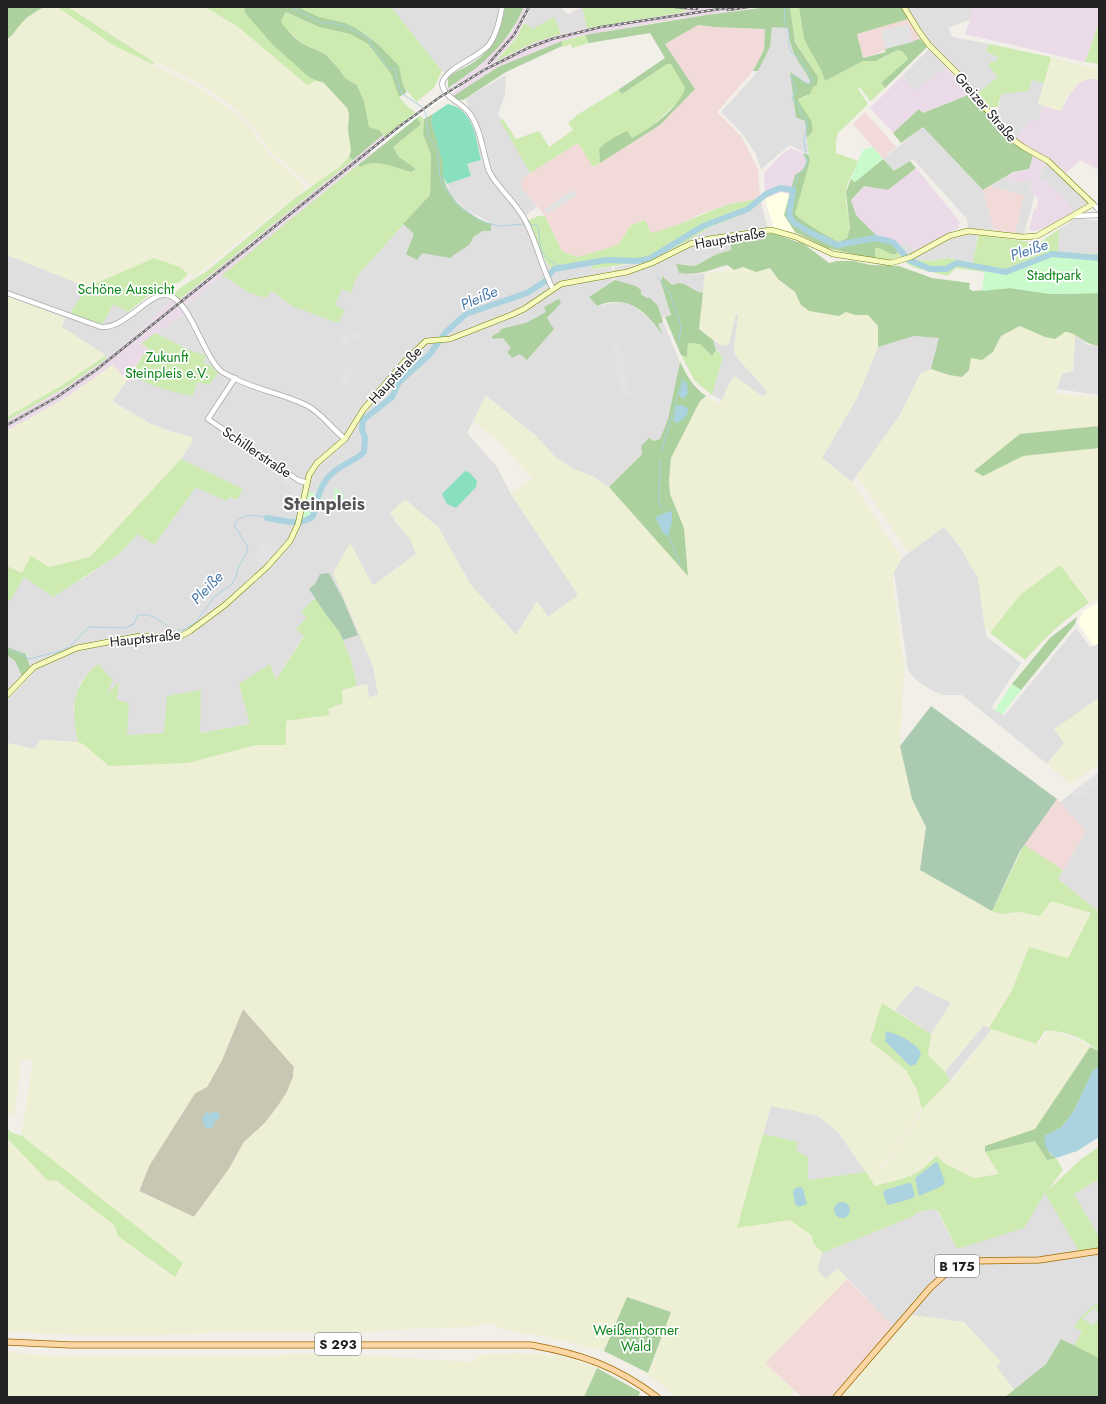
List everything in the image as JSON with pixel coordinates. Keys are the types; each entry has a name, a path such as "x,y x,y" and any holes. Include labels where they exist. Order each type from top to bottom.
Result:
{"main road":[{"name":"Greizer Straße","path":"904,7 917,29 929,45 959,75 1008,136 1023,147 1048,161 1093,204"},
{"name":"Hauptstraße","path":"7,695 34,667 77,648 140,636 181,636 188,633 225,605 267,567 290,541 298,522 304,482 317,463 345,439 357,417 406,360 426,341 450,339 524,309 552,289 572,281 627,272 648,265 690,244 709,239 771,230 796,237 833,254 881,263 891,263 903,260 957,233 968,231 1033,237 1045,233 1093,204"},
{"name":"B 175","path":"836,1397 930,1288 952,1268 973,1261 1039,1260 1099,1251"},
{"name":"S 293","path":"7,1342 71,1345 531,1345 568,1352 597,1361 633,1380 657,1397"}],"street":[{"path":"502,7 497,31 492,40 477,56 448,73 443,81 445,91 464,107 471,116 493,178 526,224 535,241 544,273 552,289"},
{"name":"Greizer Straße","path":"1093,204 1099,210"},
{"path":"1072,216 1099,215"},
{"path":"7,293 101,327 109,328 121,322 157,296 166,295 175,299 185,311 219,370 250,386 308,406 345,439"},
{"name":"Schillerstraße","path":"235,378 208,419 304,482"}],"shaded area":[{"path":"44,7 57,7 113,45 197,86 234,112 252,130 269,154 299,180 303,185 304,190 196,275 188,274 180,267 154,258 87,287 7,255 7,39 12,37 20,24 33,13"},
{"path":"68,7 205,7 237,26 307,85 318,80 324,83 347,108 349,114 348,130 351,150 349,157 338,168 317,183 311,185 271,152 254,128 236,109 197,82 149,59"},
{"path":"391,7 502,7 500,18 489,45 448,73 442,71"},
{"path":"524,7 531,7 517,36 497,60 535,42 561,34 587,28 685,12 685,9 666,7 751,8 640,25 562,41 498,67 453,96 448,88 467,75 512,31"},
{"path":"531,7 560,7 568,14 582,7 587,28 561,34 554,18 533,30 524,23"},
{"path":"906,7 974,7 971,19 948,28 953,37 989,44 986,51 999,58 995,63 998,77 978,93 950,64 915,91 902,76 933,45 922,34"},
{"path":"974,7 1099,7 1099,22 1085,62 965,34"},
{"path":"908,19 920,39 863,58 857,34"},
{"path":"908,24 913,42 885,49 881,31"},
{"path":"698,25 765,29 764,50 753,71 717,112 741,136 758,169 760,197 747,202 732,203 698,215 673,228 651,233 645,220 631,225 618,245 577,257 562,251 545,216 522,188 521,180 551,158 578,143 593,167 660,125 695,89 665,44"},
{"path":"772,26 788,27 789,44 802,68 809,76 810,81 808,84 790,72 805,121 809,153 803,152 790,145 761,169 755,152 741,132 721,112 758,71 770,47"},
{"path":"1051,57 1087,67 1099,67 1099,79 1087,79 1079,83 1066,99 1061,111 1038,104"},
{"path":"946,67 971,94 923,113 919,109 893,133 870,108 902,76 915,91"},
{"path":"506,75 505,95 498,114 530,173 521,180 522,188 537,207 525,216 536,240 541,256 551,268 590,264 593,269 612,267 613,282 589,297 597,306 617,302 631,304 654,323 662,333 658,323 663,322 680,362 668,419 660,439 654,441 649,438 641,446 642,453 609,487 594,477 574,469 555,457 537,437 486,396 467,433 497,467 511,494 579,595 548,617 537,601 516,635 471,585 438,527 393,519 410,539 416,554 373,586 351,544 378,694 369,698 367,684 357,686 351,660 339,631 302,611 307,617 304,635 276,680 270,664 250,724 199,733 201,691 164,733 127,735 117,700 119,683 106,696 91,670 80,683 73,708 78,742 40,740 35,749 7,743 7,701 35,671 30,667 27,654 7,647 7,599 10,600 24,577 81,580 118,555 138,534 154,545 196,487 237,500 243,489 181,459 193,440 192,437 172,432 151,424 112,401 127,380 129,382 135,376 138,379 193,395 197,381 218,372 203,363 206,355 191,351 155,333 183,314 186,305 222,275 250,293 272,291 292,306 335,305 342,289 351,292 357,276 430,195 491,231 491,223 466,210 450,194 447,184 471,176 467,164 481,160 466,98"},
{"path":"1087,79 1099,79 1099,170 1080,160 1066,173 1051,159 1027,148 1015,140 1031,119 1039,121 1044,106 1061,111 1072,90 1079,83"},
{"path":"1032,80 1044,83 1038,104 1044,106 1039,121 1015,140 997,119 1001,94 1027,91"},
{"path":"865,112 896,147 883,159 853,124"},
{"path":"923,127 983,190 994,230 978,229 974,263 947,258 932,261 914,260 899,246 905,241 919,255 958,235 969,233 967,219 913,159 894,171 883,159"},
{"path":"383,135 388,140 186,305 188,308 183,314 142,344 148,348 131,373 135,376 129,382 112,365 68,397 7,431 7,421 71,384 107,358 143,329 171,300 175,303 179,300"},
{"path":"791,148 803,153 807,162 802,170 795,175 791,195 781,192 765,199 764,173 781,155"},
{"path":"1033,155 1044,162 1039,179 1047,182 1064,197 1073,212 1047,228 1032,231 1029,229 1034,209 1036,210 1038,204 1037,197 1030,191 1033,181 1010,183 1008,174 1029,169"},
{"path":"1044,162 1079,193 1088,204 1073,212 1064,197 1039,179"},
{"path":"916,168 960,222 958,228 915,251 905,241 899,246 894,242 877,236 856,215 851,200 864,186 888,190"},
{"path":"1008,174 1010,183 1033,181 1030,191 1035,195 1024,234 1015,233 1024,196 991,186"},
{"path":"991,186 1024,196 1015,233 994,230 983,190"},
{"path":"573,189 577,195 547,214 544,210"},
{"path":"781,192 791,195 784,215 795,232 774,230 765,199"},
{"path":"761,201 768,230 760,229 731,235 732,250 717,254 695,266 684,264 689,275 705,273 703,293 672,285 662,276 661,283 671,315 662,318 658,306 641,293 641,290 636,286 615,280 614,267 648,261 710,227 739,216"},
{"path":"1076,218 1099,221 1099,254 1057,252 1059,229"},
{"path":"7,255 87,287 102,325 113,303 134,316 157,299 162,297 171,300 143,329 107,358 101,352 61,327 65,318 7,296"},
{"path":"743,267 756,272 770,267 778,279 795,292 801,305 811,311 839,316 846,312 855,315 868,315 878,326 878,347 857,398 822,458 852,482 902,558 894,572 893,584 904,666 900,746 912,799 926,827 920,870 992,911 1001,914 1019,912 1040,916 1051,901 1091,913 1068,958 1029,947 1012,990 989,1028 984,1025 945,1072 928,1055 931,1034 951,1003 916,985 895,1010 882,1003 870,1041 906,1070 917,1090 922,1108 891,1155 876,1169 867,1174 838,1132 818,1116 771,1106 737,1228 790,1220 811,1235 814,1244 822,1253 817,1270 826,1279 838,1268 847,1279 765,1363 794,1390 790,1397 676,1397 657,1381 648,1376 671,1312 627,1297 604,1351 539,1335 517,1333 490,1324 468,1327 336,1334 257,1331 159,1335 77,1335 7,1332 7,1138 48,1181 56,1179 114,1225 118,1236 174,1277 183,1263 21,1136 33,1061 22,1059 14,1115 7,1115 7,743 35,749 40,740 78,742 188,763 256,745 286,745 286,721 330,715 328,709 343,703 342,690 367,684 369,698 378,694 374,669 333,573 350,543 373,586 416,554 410,539 390,513 405,499 438,527 471,585 516,635 537,601 548,617 578,595 511,494 532,479 501,443 473,421 486,396 537,437 555,457 574,469 594,477 609,487 688,575 684,528 670,494 669,480 671,458 700,401 706,396 720,404 731,380 735,376 761,396 766,395 767,391 738,359 734,351 738,315 736,314 729,344 726,346 719,344 699,329 705,273 734,270","holes":["243,1009 294,1067 293,1077 287,1092 278,1106 264,1124 244,1142 229,1169 194,1217 139,1191 149,1166 195,1093 207,1087 222,1060"]},
{"path":"7,296 65,318 62,327 105,356 61,386 7,417"},
{"path":"736,314 738,315 734,351 738,359 767,391 764,397 735,377 731,380 722,400 712,395 723,357 716,350 713,340 719,344"},
{"path":"1020,326 1045,337 1055,339 1065,332 1073,333 1075,335 1073,371 1062,374 1055,394 1099,397 1099,426 1020,434 983,476 1023,456 1099,448 1099,597 1089,603 1060,566 1020,595 990,633 985,627 978,578 960,547 944,527 908,553 860,480 856,477 900,415 920,374 931,369 949,375 971,358 993,352 1001,336"},
{"path":"355,330 362,335 359,340 356,341 352,338 347,346 336,340 341,332 350,338"},
{"path":"1075,335 1088,345 1099,346 1099,395 1057,389 1062,374 1073,371"},
{"path":"914,336 940,338 931,369 920,374 900,415 852,482 822,458 857,398 878,347"},
{"path":"615,343 621,347 624,355 625,375 631,393 623,396 616,374 616,357 612,348 615,347"},
{"path":"112,365 127,380 112,402 151,424 172,432 192,437 193,440 181,459 90,557 22,573 7,566 7,431 68,396"},
{"path":"346,368 355,374 346,385 339,378 346,373 343,371"},
{"path":"286,475 302,487 298,501 288,499 292,488 282,482"},
{"path":"944,526 960,547 978,578 986,636 1021,663 991,708 1004,716 1076,628 1090,647 1099,643 1099,698 1055,729 1064,743 1047,764 962,695 943,695 931,690 915,679 908,670 894,572 902,558"},
{"path":"260,541 270,546 272,543 280,547 263,566 255,557"},
{"path":"329,573 343,599 358,635 343,640 339,631 309,589 315,584 320,574"},
{"path":"1099,602 1099,643 1094,646 1078,623 1083,611"},
{"path":"7,655 15,660 22,676 7,692"},
{"path":"1099,698 1099,764 1070,784 1047,764 1064,743 1054,729"},
{"path":"931,706 1057,799 1020,851 992,911 920,870 926,827 912,799 900,746"},
{"path":"1099,772 1099,912 1058,879 1086,831 1060,802"},
{"path":"1096,774 1099,777 1099,784 1077,800 1071,793"},
{"path":"1057,799 1086,831 1063,870 1024,845"},
{"path":"916,985 951,1003 931,1034 895,1010"},
{"path":"243,1008 294,1067 293,1077 287,1092 278,1106 264,1124 244,1142 229,1169 194,1217 139,1191 149,1166 195,1093 207,1087 222,1060"},
{"path":"984,1025 992,1029 950,1081 945,1072"},
{"path":"992,1029 1038,1044 1048,1032 1054,1031 1082,1041 1090,1047 1035,1129 985,1152 999,1174 974,1178 945,1164 937,1156 931,1159 920,1171 905,1178 875,1186 868,1175 885,1164 891,1157 924,1108 956,1076"},
{"path":"771,1105 818,1116 838,1132 866,1172 808,1180 808,1157 796,1151 798,1142 763,1134"},
{"path":"1099,1179 1099,1237 1074,1194"},
{"path":"1045,1192 1080,1253 1099,1248 1099,1306 1098,1303 1074,1327 1082,1332 1074,1346 1061,1339 1046,1364 1015,1391 996,1366 1001,1362 964,1322 912,1315 898,1331 838,1269 826,1280 817,1270 822,1253 914,1216 915,1213 932,1209 937,1211 957,1249"},
{"path":"847,1279 893,1326 831,1397 802,1397 765,1363"},
{"path":"1096,1307 1099,1320 1092,1325 1082,1318"},
{"path":"911,1315 964,1322 1001,1362 996,1366 1015,1391 1005,1397 840,1397"},
{"path":"7,1352 38,1355 149,1356 262,1356 321,1353 474,1362 477,1357 481,1355 517,1353 562,1356 597,1368 584,1397 7,1397"}],"green space":[{"path":"7,7 44,7 25,20 7,39"},
{"path":"57,7 68,7 155,63 152,64 113,45"},
{"path":"205,7 244,7 245,13 310,78 318,80 307,85 237,26"},
{"path":"244,7 298,7 319,17 345,23 356,28 378,44 399,66 403,85 407,92 399,97 391,74 368,44 350,34 319,27 286,12 281,20 282,24 295,38 303,44 325,54 345,78 357,85 364,101 369,127 379,130 383,135 353,160 349,157 351,150 348,130 349,114 347,108 324,83 310,78 273,45 245,13"},
{"path":"298,7 391,7 442,71 434,88 416,102 403,85 399,66 378,44 356,28 345,23 319,17"},
{"path":"505,7 524,7 509,33 492,54 483,63 448,88 448,78 477,60 484,54 494,41 501,25"},
{"path":"582,7 666,7 685,9 685,12 587,28"},
{"path":"768,7 790,7 795,42 818,77 817,85 813,87 810,94 798,99 811,120 813,131 807,138 805,121 796,117 790,72 808,84 810,81 790,44 788,28 772,27 770,47 758,71 753,71 764,50 765,29 698,25 665,44 695,89 660,125 600,163 599,149 602,146 612,138 627,131 632,138 647,129 671,110 682,95 685,88 671,64 667,64 622,94 618,90 665,58 650,33 589,43 585,35 706,15"},
{"path":"790,7 799,7 804,39 821,70 825,81 863,61 882,59 898,50 903,52 908,59 881,83 885,88 871,101 860,87 858,89 868,104 838,133 836,140 836,153 858,161 846,190 849,233 846,239 840,242 823,233 795,214 810,161 807,138 813,131 811,120 798,102 798,99 807,96 818,77 795,41"},
{"path":"799,7 901,7 908,19 857,34 863,58 886,52 885,49 920,39 927,47 885,88 881,83 908,59 903,52 898,50 876,61 863,61 825,81 821,70 804,39"},
{"path":"286,12 319,27 350,34 368,44 391,74 399,97 407,106 424,119 423,134 431,155 430,195 357,276 351,293 342,289 335,305 345,310 338,323 292,306 272,291 266,298 250,293 222,275 358,165 360,167 372,163 392,166 411,172 416,169 398,156 393,147 420,124 417,118 388,140 379,130 369,127 364,101 357,85 345,78 325,54 303,44 281,24 281,20"},
{"path":"554,17 561,34 535,42 496,61 517,37 524,23 533,29"},
{"path":"1099,22 1099,64 1085,62"},
{"path":"585,35 589,43 572,48 571,44 562,47 562,41"},
{"path":"562,41 562,46 506,72 463,100 459,100 453,96 498,67"},
{"path":"989,44 1051,57 1044,83 1032,80 1028,91 1001,94 998,107 989,107 978,93 998,77 988,65 992,61 995,62 999,58 986,51"},
{"path":"667,64 671,64 685,88 683,97 640,135 599,149 600,163 593,167 578,143 530,173 500,120 503,119 516,139 539,131 549,147 573,130 568,123 577,115 618,90 622,94"},
{"path":"971,94 1009,141 1033,155 1029,169 1013,172 983,190 923,127 901,143 893,133 919,109 923,113"},
{"path":"448,104 457,107 469,118 475,134 481,160 467,164 471,176 447,184 443,177 443,163 431,121 433,114"},
{"path":"433,114 431,121 442,158 445,184 454,199 461,206 475,217 491,224 491,231 482,231 473,237 472,241 467,247 450,258 422,253 417,260 406,254 414,234 403,224 430,195 431,155 423,134 424,119"},
{"path":"417,118 421,124 393,147 398,156 416,169 411,172 392,166 372,163 360,167 358,165"},
{"path":"873,147 883,159 855,182 851,179 863,150"},
{"path":"803,153 809,155 810,161 795,214 839,242 847,238 850,228 846,192 851,179 855,182 883,159 894,171 910,161 916,168 888,190 864,186 851,200 856,215 877,236 894,242 901,248 896,254 875,248 875,259 827,248 795,232 784,215 795,175 802,170 807,162"},
{"path":"349,157 353,160 179,300 173,295 181,287 207,271 295,198 338,168"},
{"path":"760,197 761,201 739,216 710,227 689,240 648,261 593,269 590,264 551,268 540,251 527,221 538,216 545,216 562,251 577,257 618,245 631,225 645,220 651,233 727,205"},
{"path":"1059,229 1058,252 1099,254 1099,260 1051,257 1006,272 985,268 984,272 956,268 948,276 915,268 906,263 914,260 932,261 947,258 973,263 978,235 1039,243"},
{"path":"760,233 774,234 804,244 829,263 837,261 853,261 871,265 899,266 932,278 970,283 969,289 973,291 1010,288 1051,294 1099,293 1099,346 1088,343 1074,334 1065,332 1055,339 1045,337 1020,326 1001,336 993,352 982,360 971,358 969,370 962,377 949,375 931,369 939,338 914,336 878,347 878,326 868,315 855,315 846,312 839,316 809,311 801,305 795,292 778,279 770,268 756,272 743,267 734,270 727,265 709,271 692,274 679,273 676,264 695,266 717,254 731,250 731,235"},
{"path":"875,248 881,248 896,254 901,248 907,255 890,260 875,259"},
{"name":"Stadtpark","path":"1051,256 1099,260 1099,293 1051,294 1010,288 982,291 985,268 1006,272"},
{"name":"Schöne Aussicht","path":"154,258 180,267 188,274 180,282 153,292 128,312 113,304 102,325 69,315 87,287"},
{"path":"662,276 672,285 681,283 685,284 703,293 699,329 713,340 716,350 712,356 700,344 688,343 687,357 681,355 665,317 671,315 661,283"},
{"path":"615,280 636,286 641,290 641,294 647,298 650,298 658,306 663,322 658,324 663,335 643,312 635,307 627,303 618,302 597,306 589,297"},
{"path":"559,299 561,303 547,318 554,329 527,360 520,354 512,358 507,352 511,348 503,338 493,339 492,336 500,332 501,329 526,323 546,312 544,307"},
{"name":"Zukunft Steinpleis e.V.","path":"155,333 191,351 206,355 203,363 214,367 214,370 219,372 209,385 197,382 193,396 160,388 131,374 148,348 141,344"},
{"path":"688,343 700,344 711,356 716,350 723,357 712,395 695,381 681,355 687,357"},
{"path":"105,356 107,358 71,384 7,421 7,417 61,386"},
{"path":"680,362 697,389 706,396 700,401 671,458 669,480 670,494 684,528 688,576 609,487 642,454 641,446 649,438 654,441 660,439 668,419"},
{"path":"1099,426 1099,448 1023,456 983,476 974,471 1020,434"},
{"path":"181,459 243,489 237,500 230,497 226,501 196,487 154,545 138,534 118,555 53,597 24,577 10,601 7,599 7,566 22,573 31,556 49,567 90,557"},
{"path":"465,471 470,473 477,481 476,487 456,508 447,504 442,494"},
{"path":"335,488 345,496 338,505 333,503"},
{"path":"316,492 313,496 311,514 303,519 308,493"},
{"path":"1060,565 1089,603 1055,629 1025,660 990,633 1020,595"},
{"path":"315,598 339,631 351,660 357,686 342,690 343,703 328,709 330,715 286,721 286,745 256,745 188,763 109,766 83,744 78,742 74,720 75,700 82,681 98,664 113,680 106,695 119,682 117,700 129,703 127,735 164,733 167,696 201,690 200,733 250,724 239,684 270,664 276,680 304,636 296,629 307,617 301,612"},
{"path":"1077,617 1075,624 1021,690 1012,684 1050,638"},
{"path":"7,647 26,654 30,667 22,676 15,661 7,655"},
{"path":"1012,684 1021,690 1002,715 995,710"},
{"path":"1024,845 1063,870 1058,879 1099,912 1099,1051 1083,1040 1060,1032 1045,1031 1036,1044 989,1028 1012,990 1029,947 1068,958 1091,913 1051,901 1040,916 1019,912 1001,914 992,911"},
{"path":"882,1003 931,1034 928,1055 945,1072 950,1081 922,1109 917,1090 906,1070 870,1041"},
{"path":"1090,1047 1099,1051 1098,1067 1093,1071 1074,1111 1062,1127 1045,1136 1050,1154 1056,1158 1047,1160 1035,1141 985,1152 985,1146 1035,1129"},
{"path":"7,1127 10,1132 22,1136 183,1263 175,1277 118,1236 114,1225 56,1180 48,1181 7,1138"},
{"path":"763,1134 798,1142 796,1151 808,1157 808,1180 866,1172 875,1186 913,1174 921,1170 937,1156 945,1164 974,1178 999,1174 985,1152 1035,1141 1047,1160 1056,1158 1063,1170 1048,1190 1081,1159 1099,1147 1099,1179 1074,1194 1099,1237 1099,1248 1080,1253 1045,1193 1024,1228 957,1249 938,1211 932,1209 915,1213 914,1216 822,1253 814,1244 811,1235 790,1220 737,1228"},
{"name":"Weißenborner Wald","path":"627,1297 671,1312 648,1373 604,1351"},
{"path":"1097,1303 1099,1306 1099,1358 1074,1346 1082,1332 1074,1327 1082,1316"},
{"path":"1061,1339 1099,1358 1099,1397 1005,1397 1046,1364"},
{"name":"Weißenborner Wald","path":"597,1368 640,1392 638,1397 584,1397"}],"water":[{"path":"684,380 687,383 688,393 684,399 680,397 679,394"},
{"path":"681,405 688,408 688,413 677,423 673,421 676,406"},
{"path":"670,511 672,512 672,522 668,536 663,533 655,517"},
{"path":"886,1031 896,1034 916,1046 921,1054 916,1064 911,1066 908,1064 885,1041"},
{"path":"1098,1067 1099,1137 1077,1151 1056,1158 1047,1148 1045,1136 1062,1127 1074,1111 1093,1070"},
{"path":"207,1111 210,1114 216,1111 219,1113 220,1117 215,1121 212,1128 205,1128 202,1118"},
{"path":"936,1162 938,1163 945,1182 942,1186 919,1196 915,1178"},
{"path":"911,1183 915,1195 913,1198 889,1205 887,1204 883,1193 885,1190"},
{"path":"801,1187 803,1189 807,1204 799,1207 795,1204 793,1192 795,1188"},
{"path":"839,1202 845,1202 850,1207 848,1216 845,1218 839,1218 834,1213 834,1207"}],"pier":[{"path":"457,84 459,88 424,112 371,153 368,150 421,108"}],"waterway":[{"path":"290,7 320,23 323,24 327,22 345,26 370,39 370,45 386,65 397,70 396,76 401,93 422,107 426,114 428,136 437,149 440,177 445,189 460,207 481,221 498,226 525,224"},
{"path":"785,7 784,21 789,32 789,45 792,53 799,58 812,79 809,84 793,75 791,77 796,90 792,98 793,101 800,106 800,114 808,121 804,140 807,161 804,169 798,175 793,190"},
{"name":"Pleiße","path":"267,518 297,522 313,516 319,493 330,475 364,452 365,438 362,429 363,420 392,397 399,382 429,355 446,332 466,314 527,293 544,282 554,269 606,260 636,261 649,259 703,226 748,209 766,194 780,188 793,190 789,215 793,222 809,232 837,245 875,238 889,241 894,243 909,260 930,269 946,269 957,263 1006,272 1052,254 1099,258"},
{"path":"530,224 538,227 540,245 543,254 560,267"},
{"path":"657,276 670,294 681,326 679,342"},
{"path":"661,453 683,377"},
{"path":"660,459 659,501 662,509"},
{"name":"Pleiße","path":"7,650 18,652 29,659 61,651 70,646 89,627 125,628 134,624 137,616 142,615 148,615 158,619 175,632 185,629 196,622 214,597 231,585 236,577 238,568 247,552 248,547 235,527 235,523 246,516 259,516 267,518"},
{"path":"668,535 680,564"}],"railway":[{"path":"489,63 514,35 529,7"},
{"path":"675,7 697,9"},
{"path":"7,425 57,397 96,370 400,126 440,97 484,70 528,48 552,39 601,27 733,7"},
{"path":"728,10 748,7"}],"district":[{"name":"Steinpleis","path":"324,504"}]}
